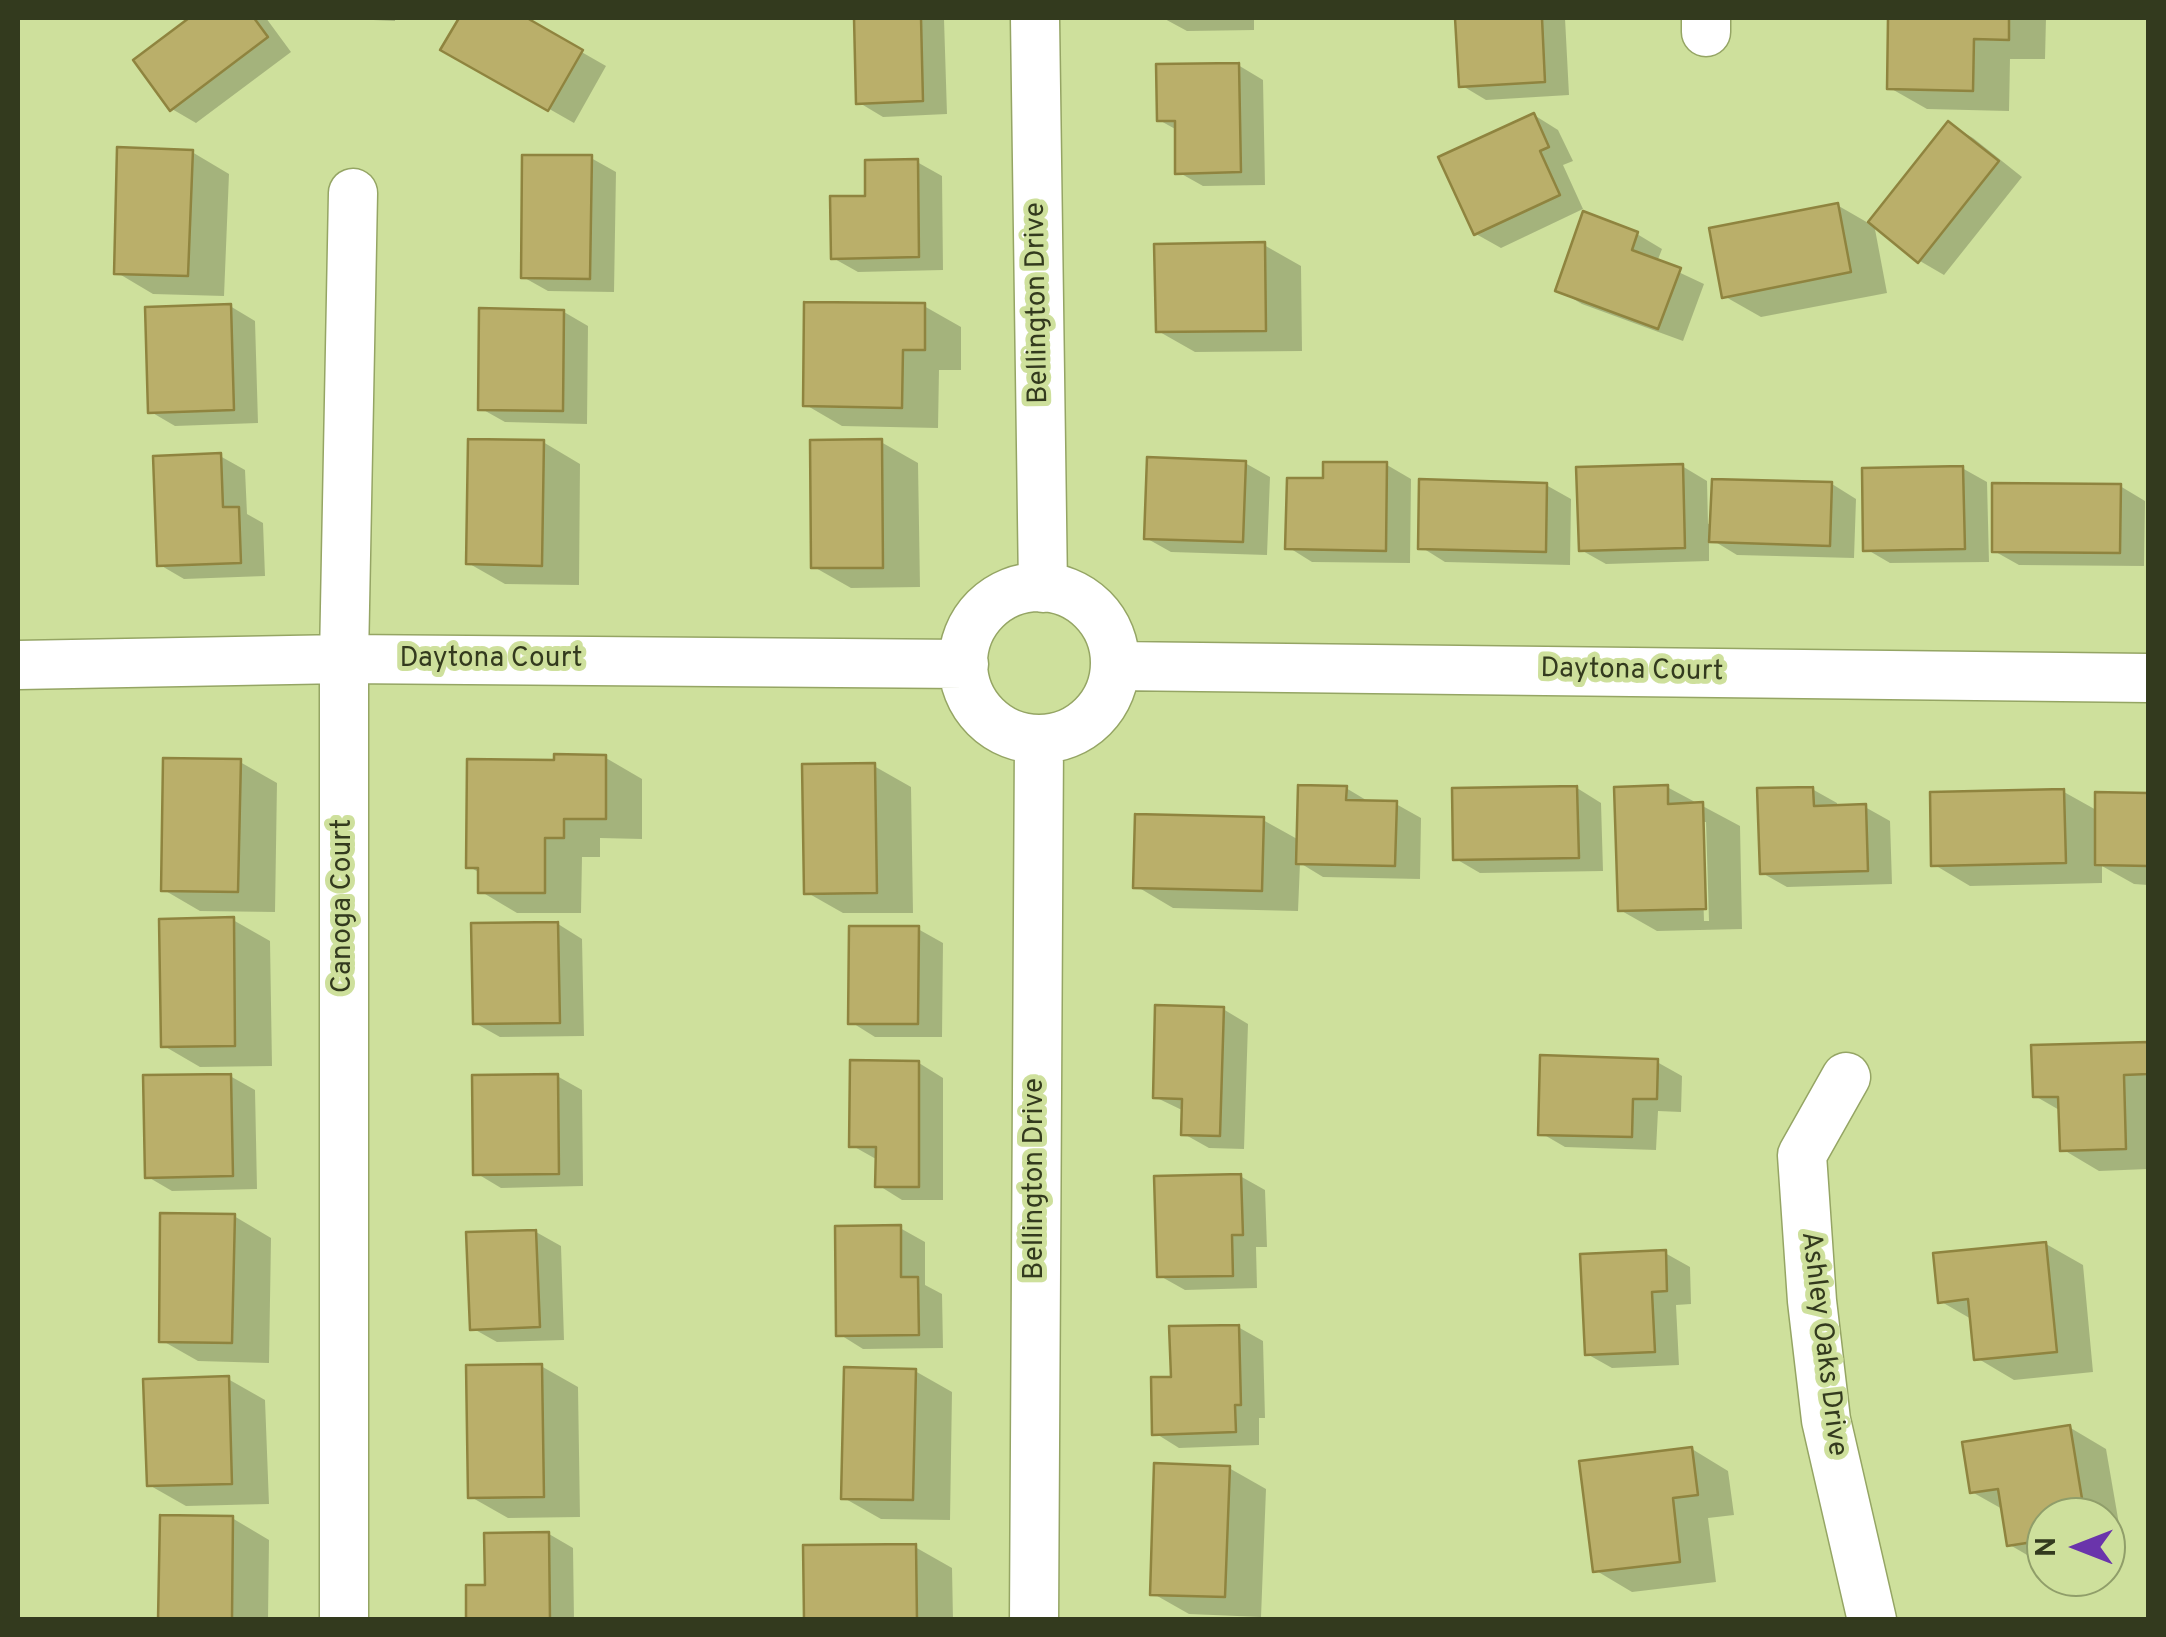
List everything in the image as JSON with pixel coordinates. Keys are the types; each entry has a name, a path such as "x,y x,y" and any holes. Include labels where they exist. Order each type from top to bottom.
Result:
{"street":[{"name":"Bellington Drive","path":"1035,18 1042,588"},
{"name":"Canoga Court","path":"344,1620 344,660 352,192"},
{"path":"1042,588 1060,590 1083,601 1101,618 1112,641 1116,666 1110,691 1097,712 1078,729 1055,738 1039,739 1006,732 986,717 971,697 964,673 964,648 974,624 990,605 1012,592 1042,588"},
{"name":"Daytona Court","path":"18,666 344,660 964,664"},
{"name":"Daytona Court","path":"1116,666 2148,678"},
{"name":"Bellington Drive","path":"1034,1620 1039,739"},
{"name":"Ashley Oaks Drive","path":"1846,1077 1802,1155 1812,1301 1826,1420 1872,1620"}],"building":[{"path":"189,18 254,18 268,37 170,111 133,60"},
{"path":"459,18 527,18 583,50 548,111 440,50"},
{"path":"854,18 921,18 923,101 856,104"},
{"path":"1455,18 1542,18 1545,82 1459,87"},
{"path":"1888,18 2009,18 2009,40 1974,39 1973,91 1887,89"},
{"path":"1239,63 1241,172 1175,174 1175,121 1157,121 1156,64"},
{"path":"1534,113 1549,147 1540,151 1560,195 1474,235 1438,157"},
{"path":"1948,121 1999,161 1918,263 1868,222"},
{"path":"117,147 193,150 188,276 114,274"},
{"path":"522,155 592,155 590,279 521,278"},
{"path":"918,159 919,257 831,259 830,196 865,196 865,160"},
{"path":"1838,203 1851,272 1722,298 1709,228"},
{"path":"1583,211 1638,232 1632,250 1681,268 1658,329 1555,291"},
{"path":"1265,242 1266,331 1156,332 1154,244"},
{"path":"804,302 925,303 925,350 903,350 902,408 803,406"},
{"path":"231,304 234,410 148,413 145,307"},
{"path":"479,308 564,310 563,411 478,410"},
{"path":"468,439 544,440 542,566 466,564"},
{"path":"882,439 883,568 811,568 810,440"},
{"path":"221,453 223,507 239,507 241,563 157,566 153,456"},
{"path":"1147,457 1246,461 1243,542 1144,539"},
{"path":"1323,462 1387,462 1386,551 1285,549 1287,478 1323,478"},
{"path":"1683,464 1685,548 1579,551 1576,467"},
{"path":"1963,466 1965,549 1863,551 1862,468"},
{"path":"1419,479 1547,483 1546,552 1418,549"},
{"path":"1712,479 1832,482 1830,546 1709,542"},
{"path":"1992,483 2121,484 2120,553 1992,552"},
{"path":"554,754 606,755 606,819 564,819 564,838 545,838 545,893 478,893 478,868 466,868 467,759 554,760"},
{"path":"163,758 241,759 238,892 161,891"},
{"path":"875,763 877,893 804,894 802,764"},
{"path":"1298,785 1347,786 1346,800 1397,801 1395,866 1296,864"},
{"path":"1668,785 1668,804 1703,802 1706,909 1618,911 1614,787"},
{"path":"1577,786 1579,858 1453,860 1452,788"},
{"path":"1813,787 1814,806 1866,804 1868,871 1760,874 1757,788"},
{"path":"2064,789 2066,863 1931,866 1930,792"},
{"path":"2095,792 2148,793 2148,866 2095,865"},
{"path":"1135,814 1264,817 1262,891 1133,888"},
{"path":"234,917 235,1046 161,1047 159,919"},
{"path":"558,922 560,1023 473,1024 471,923"},
{"path":"849,926 919,926 918,1024 848,1024"},
{"path":"1155,1005 1224,1007 1220,1136 1181,1135 1182,1099 1153,1098"},
{"path":"2148,1042 2148,1074 2124,1075 2126,1149 2060,1151 2058,1097 2033,1097 2031,1045"},
{"path":"1540,1055 1658,1059 1657,1099 1633,1099 1632,1137 1538,1135"},
{"path":"850,1060 919,1061 919,1187 875,1187 876,1147 849,1147"},
{"path":"231,1074 233,1176 145,1178 143,1075"},
{"path":"558,1074 559,1174 473,1175 472,1075"},
{"path":"1241,1174 1243,1235 1232,1235 1233,1276 1157,1277 1154,1176"},
{"path":"160,1213 235,1214 232,1343 159,1342"},
{"path":"901,1225 901,1277 918,1277 919,1335 836,1336 835,1226"},
{"path":"536,1230 540,1327 470,1330 466,1232"},
{"path":"2046,1242 2057,1352 1974,1360 1968,1299 1938,1303 1933,1253"},
{"path":"1666,1250 1667,1291 1652,1292 1655,1352 1585,1355 1580,1254"},
{"path":"1239,1325 1241,1405 1235,1405 1236,1432 1152,1435 1151,1377 1171,1377 1169,1326"},
{"path":"542,1364 544,1497 468,1498 466,1365"},
{"path":"844,1367 916,1369 913,1500 841,1499"},
{"path":"229,1376 232,1484 147,1486 143,1379"},
{"path":"2070,1425 2082,1497 2026,1497 2026,1543 2007,1546 1998,1489 1970,1493 1962,1442"},
{"path":"1692,1447 1698,1495 1673,1498 1680,1562 1593,1572 1579,1461"},
{"path":"1154,1463 1230,1466 1225,1597 1150,1595"},
{"path":"160,1515 233,1516 232,1620 158,1620"},
{"path":"549,1532 550,1620 466,1620 466,1585 485,1585 484,1533"},
{"path":"916,1544 917,1620 804,1620 803,1545"}]}
